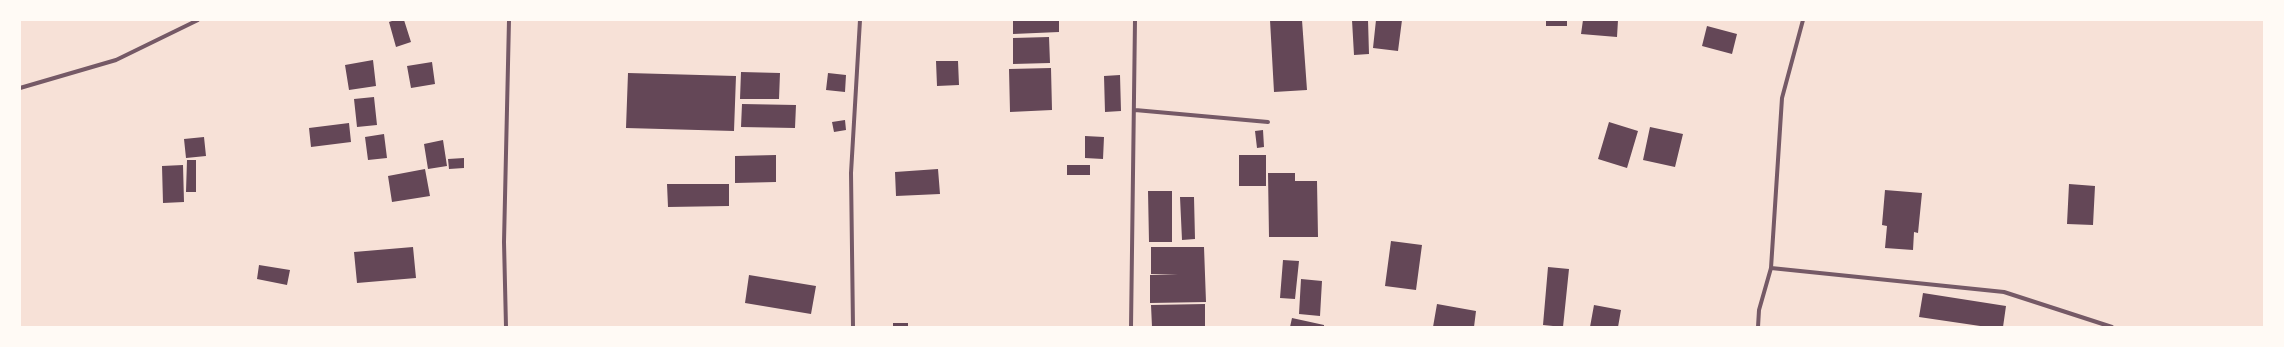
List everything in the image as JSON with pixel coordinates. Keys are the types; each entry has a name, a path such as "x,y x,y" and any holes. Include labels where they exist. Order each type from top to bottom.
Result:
{"street":[{"path":"20,88 116,60 198,20"},
{"path":"506,327 504,242 509,20"},
{"path":"853,327 851,173 860,20"},
{"path":"1131,327 1135,20"},
{"path":"1758,327 1759,310 1771,268 1782,98 1804,20"},
{"path":"1135,110 1268,122"},
{"path":"1771,268 2004,292 2112,327"}],"building":[{"path":"404,20 411,42 396,47 389,22"},
{"path":"1013,20 1059,20 1059,32 1013,34"},
{"path":"1270,20 1302,20 1307,90 1274,92"},
{"path":"1352,20 1368,20 1369,54 1354,55"},
{"path":"1376,20 1402,20 1398,51 1373,48"},
{"path":"1546,20 1567,20 1567,26 1546,26"},
{"path":"1583,20 1618,20 1617,37 1581,34"},
{"path":"1707,26 1737,34 1732,54 1702,46"},
{"path":"1049,37 1050,63 1013,64 1013,38"},
{"path":"373,60 376,86 349,90 345,65"},
{"path":"936,61 958,61 959,85 937,86"},
{"path":"432,62 435,84 411,88 407,66"},
{"path":"1051,68 1052,110 1010,112 1009,69"},
{"path":"741,72 780,73 779,99 740,99"},
{"path":"628,73 736,76 734,131 626,128"},
{"path":"828,73 846,75 845,92 826,90"},
{"path":"1120,75 1121,111 1105,112 1104,76"},
{"path":"374,97 377,125 357,127 354,99"},
{"path":"742,104 796,105 795,128 741,127"},
{"path":"845,120 846,130 834,132 832,122"},
{"path":"1609,122 1638,131 1627,168 1598,159"},
{"path":"349,123 351,142 311,147 309,128"},
{"path":"1650,127 1683,134 1675,167 1643,160"},
{"path":"1263,130 1264,147 1257,148 1255,131"},
{"path":"384,134 387,158 368,160 365,137"},
{"path":"1085,136 1104,137 1103,159 1085,158"},
{"path":"204,137 206,156 186,158 184,139"},
{"path":"443,140 447,166 428,169 424,144"},
{"path":"776,155 776,182 735,183 735,156"},
{"path":"1239,155 1266,155 1266,186 1239,186"},
{"path":"464,158 464,168 449,169 448,159"},
{"path":"187,160 196,160 196,192 186,192"},
{"path":"183,165 184,202 163,203 162,166"},
{"path":"1067,165 1090,165 1090,175 1067,175"},
{"path":"425,169 430,196 392,202 388,176"},
{"path":"938,169 940,194 896,196 895,172"},
{"path":"1268,173 1295,173 1295,181 1317,181 1318,237 1269,237"},
{"path":"667,184 729,184 729,206 668,207"},
{"path":"2069,184 2095,186 2093,225 2067,224"},
{"path":"1885,190 1922,193 1918,233 1914,232 1913,250 1885,248 1887,226 1882,225"},
{"path":"1148,191 1172,191 1172,242 1149,242"},
{"path":"1180,197 1194,197 1195,239 1182,240"},
{"path":"1391,241 1422,245 1416,290 1385,286"},
{"path":"413,247 416,278 357,283 354,252"},
{"path":"1151,247 1204,247 1206,302 1150,303 1150,275 1178,274 1151,274"},
{"path":"1283,260 1299,261 1295,299 1280,298"},
{"path":"259,265 290,270 287,285 257,279"},
{"path":"1548,267 1569,269 1563,327 1543,325"},
{"path":"749,275 816,286 811,314 745,303"},
{"path":"1301,279 1322,281 1320,316 1299,314"},
{"path":"1923,293 2006,306 2003,327 1987,327 1919,317"},
{"path":"1205,304 1205,327 1152,327 1151,305"},
{"path":"1437,304 1476,311 1474,327 1433,327"},
{"path":"1594,305 1621,310 1618,327 1590,327"},
{"path":"1292,318 1324,325 1324,327 1290,327"},
{"path":"893,323 908,323 908,327 893,327"}]}
